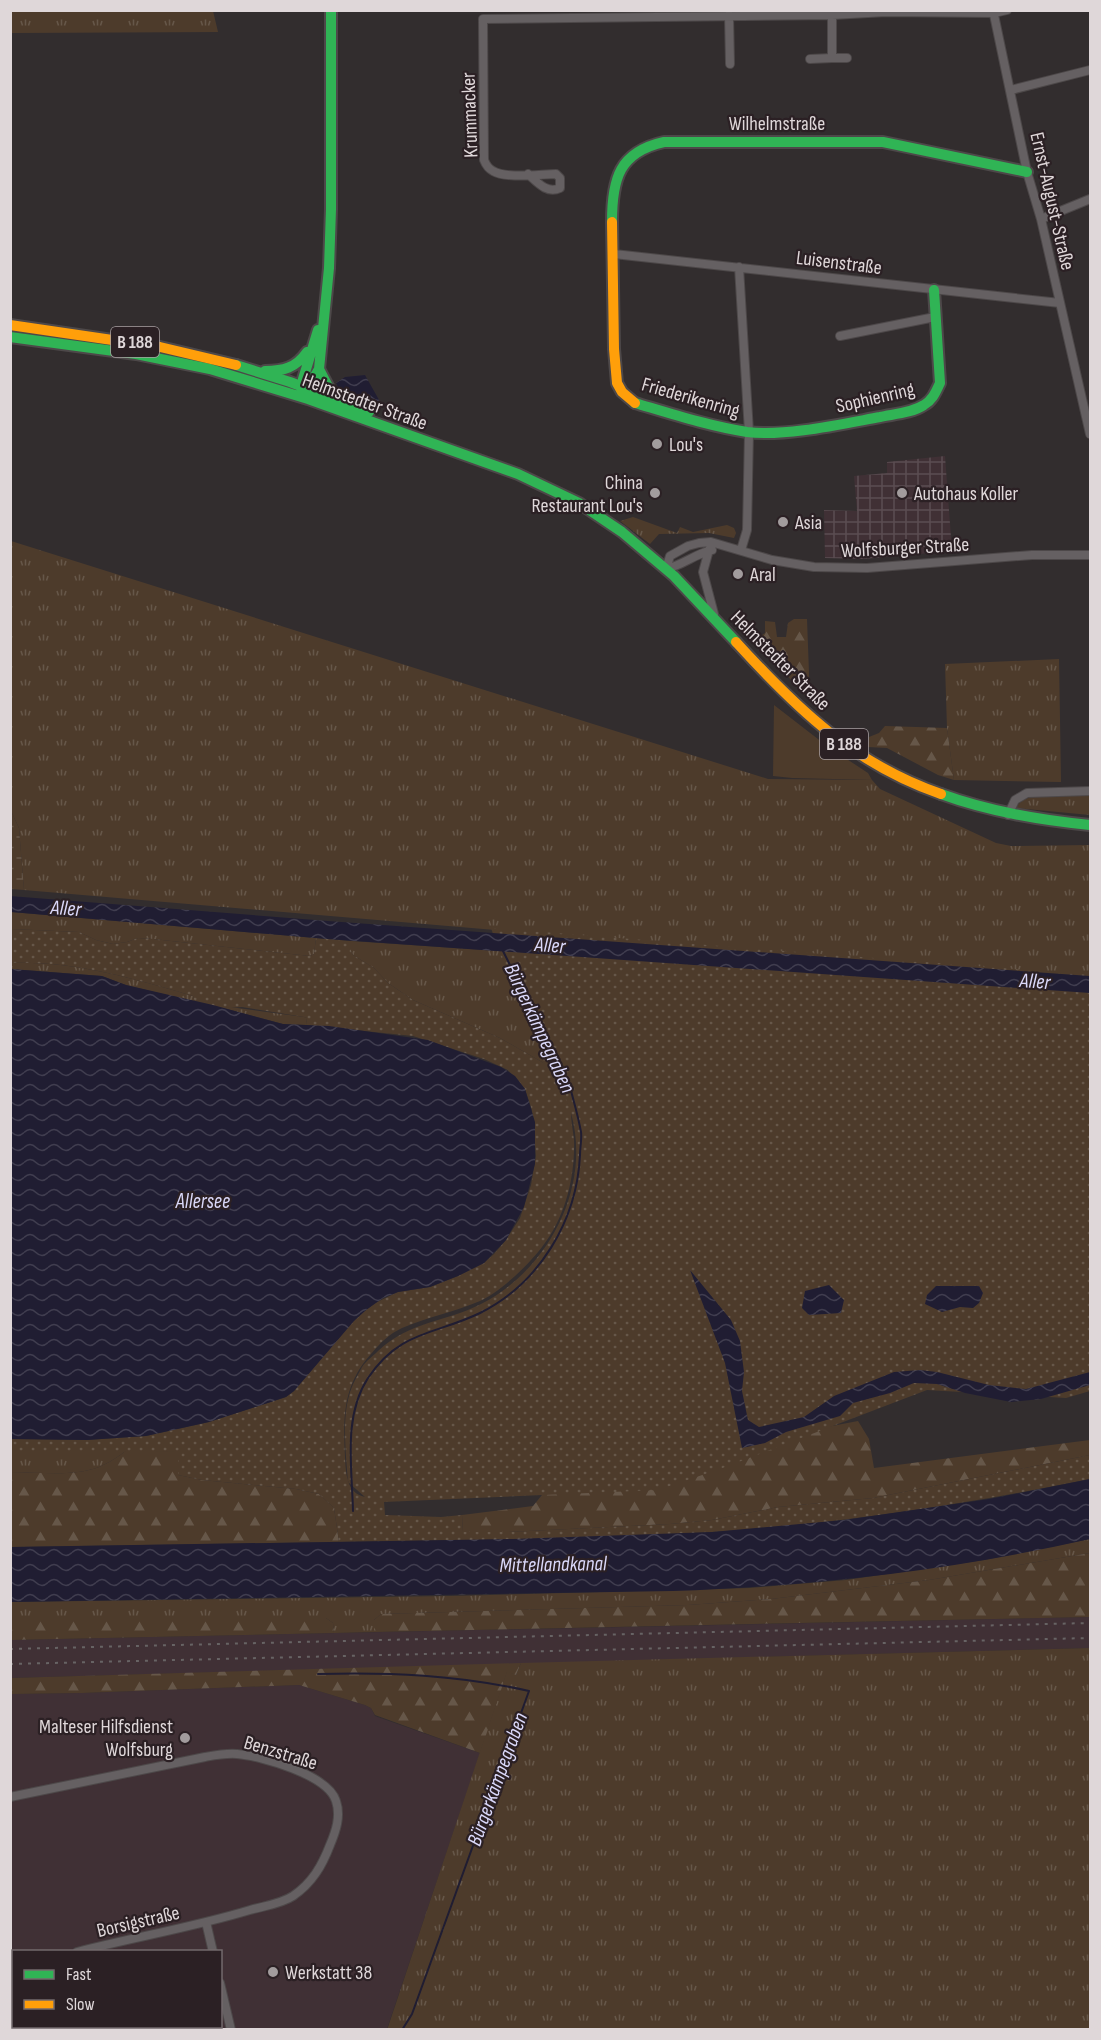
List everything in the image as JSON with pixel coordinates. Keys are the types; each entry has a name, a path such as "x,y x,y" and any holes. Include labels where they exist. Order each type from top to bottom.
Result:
{"main road":[{"path":"304,391 318,369 329,268 332,10"},
{"name":"Wilhelmstraße","path":"614,254 612,205 618,171 628,158 639,150 666,141 883,142 1028,172"},
{"name":"Friederikenring","path":"614,254 614,349 617,383 622,392 633,402 690,420 749,432"},
{"name":"Sophienring","path":"749,432 787,431 837,425 908,411 926,405 934,396 940,383 934,290"},
{"path":"304,391 314,342 323,315"},
{"name":"B 188","path":"10,325 171,348 257,370"},
{"name":"Helmstedter Straße","path":"10,337 170,360 207,368 284,391 304,391 343,402 544,485 618,528 666,568 795,704 857,753 920,787 970,806 1008,815 1090,825"},
{"path":"257,370 282,372 294,368 301,362 314,342"},
{"path":"318,369 330,390 343,402"},
{"name":"Helmstedter Straße","path":"257,370 436,447 471,456"}],"street":[{"path":"730,64 729,15 832,15 1007,10"},
{"name":"Ernst-August-Straße","path":"993,12 1090,434"},
{"name":"Krummacker","path":"528,174 502,175 492,171 484,160 483,19 729,15"},
{"path":"832,15 832,58"},
{"path":"810,59 847,58"},
{"path":"1011,90 1090,70"},
{"path":"1041,219 1090,199"},
{"name":"Luisenstraße","path":"614,254 1060,303"},
{"path":"739,267 749,432 747,530 741,550"},
{"path":"840,336 935,317"},
{"name":"Wolfsburger Straße","path":"725,546 709,550 678,566 666,568 670,556 688,546 711,542 793,565 814,567 867,568 1032,555 1090,555"},
{"path":"709,550 703,572 715,619"},
{"path":"1008,815 1015,800 1027,793 1090,791"},
{"name":"Benzstraße","path":"10,1797 222,1754 253,1756 321,1782 336,1800 338,1813 336,1830 316,1874 304,1887 287,1899 206,1922"},
{"path":"206,1922 213,1950"},
{"name":"Borsigstraße","path":"86,1950 206,1922"},
{"path":"222,1992 231,2030"}],"shaded area":[{"name":"Autohaus Koller","path":"945,456 952,551 863,559 825,558 824,510 857,511 854,476 887,473 887,462"},
{"path":"1090,1617 1090,1648 11,1678 10,1640"},
{"path":"299,1685 365,1705 371,1708 375,1716 480,1753 387,2029 11,2029 10,1694"}],"green space":[{"path":"10,11 213,11 218,32 11,33"},
{"path":"633,517 677,533 680,527 693,532 727,525 734,528 736,533 734,538 709,533 659,534 650,544 620,521"},
{"path":"11,541 768,779 872,780 880,789 996,843 1011,846 1090,845 1090,976 766,953 24,890 19,828 11,811"},
{"path":"794,619 807,619 810,701 755,640 765,633 765,621 775,622 777,637 786,637 788,623"},
{"path":"1059,659 1061,782 954,780 947,728 945,664"},
{"path":"774,705 827,746 868,773 872,780 773,776"},
{"path":"885,726 947,728 954,780 938,775 887,748 868,747 869,737 879,733"},
{"path":"1043,795 1090,795 1090,815 1016,808 1024,800"},
{"path":"11,811 19,828 24,890 11,889"},
{"path":"11,912 316,938 314,954 310,956 138,938 113,944 96,940 79,932 11,929"},
{"path":"491,928 1090,975 1090,1391 1066,1398 927,1390 720,1469 658,1490 384,1502 385,1515 441,1517 462,1515 463,1532 670,1524 712,1520 778,1507 873,1498 1090,1455 1090,1479 902,1512 760,1528 619,1537 339,1542 334,1508 319,1494 296,1489 202,1480 178,1475 178,1452 11,1451 11,1439 87,1440 146,1436 209,1422 286,1397 294,1391 354,1320 375,1303 398,1292 430,1287 458,1276 484,1263 494,1254 520,1218 531,1185 536,1156 532,1110 525,1089 508,1070 484,1059 413,1036 306,1025 307,1018 304,1017 242,1007 223,1008 195,1002 193,996 103,972 58,965 11,963 11,929 79,932 96,940 113,944 138,938 310,956 314,954 316,938 351,941 353,955 374,968 388,983 413,1000 500,1038 542,1062 555,1077 568,1104 561,1075 501,957","holes":["571,1113 576,1141 575,1169 569,1197 559,1224 544,1248 526,1270 505,1289 481,1304 403,1333 378,1351 364,1365 351,1388 347,1406 345,1438 348,1480 344,1428 347,1402 350,1390 355,1378 374,1350 402,1328 470,1305 498,1290 534,1257 554,1229 565,1205 573,1166 574,1140","349,1483 365,1497 354,1491"]},
{"path":"351,941 512,952 565,1049 569,1106 542,1062 500,1038 413,1000 388,983 374,968 353,955"},
{"path":"10,963 57,965 103,972 193,996 195,1002 126,985 102,976 11,969"},
{"path":"223,1008 304,1017 307,1018 306,1025 283,1024"},
{"path":"858,1421 869,1439 874,1468 1090,1440 1090,1455 873,1498 778,1507 712,1520 508,1532 463,1532 462,1515 533,1506 555,1479"},
{"path":"127,1450 106,1464 89,1470 67,1473 11,1472 10,1451"},
{"path":"127,1450 178,1452 178,1475 202,1480 296,1489 319,1494 334,1508 339,1542 11,1547 10,1472 67,1473 89,1470 106,1464"},
{"path":"1090,1539 1090,1553 929,1580 771,1599 688,1605 381,1614 374,1620 374,1632 334,1633 333,1623 326,1618 11,1618 10,1602 450,1596 750,1588 846,1580 984,1560"},
{"path":"1090,1553 1090,1617 374,1632 374,1620 381,1614 688,1605 771,1599 929,1580"},
{"path":"11,1618 326,1618 333,1623 334,1633 11,1640"},
{"path":"1090,1648 1090,2029 387,2030 507,1671 516,1675 521,1663"},
{"path":"521,1663 516,1675 507,1672 480,1753 375,1715 371,1708 365,1705 299,1685 11,1694 11,1678"}],"water":[{"path":"365,375 383,407 339,389 336,383 345,377"},
{"name":"Aller","path":"10,896 1090,976 1090,993 327,939 11,912"},
{"name":"Allersee","path":"11,969 102,976 126,985 283,1024 329,1026 428,1040 501,1067 515,1076 525,1089 535,1122 535,1164 524,1207 506,1240 484,1263 430,1287 398,1292 383,1298 354,1321 294,1391 286,1397 209,1422 146,1436 87,1440 11,1439"},
{"path":"690,1270 731,1320 740,1341 744,1372 742,1391 748,1420 759,1427 804,1417 834,1396 894,1372 920,1370 937,1372 989,1385 1026,1389 1090,1372 1090,1385 1041,1399 1011,1402 965,1393 937,1384 914,1383 890,1393 853,1403 840,1416 786,1432 765,1443 742,1448 725,1363"},
{"path":"829,1285 844,1300 841,1313 809,1315 802,1308 805,1291"},
{"path":"936,1286 979,1286 983,1293 979,1303 973,1308 960,1307 942,1312 925,1304 927,1295"},
{"name":"Mittellandkanal","path":"1090,1479 1090,1539 987,1560 831,1581 673,1591 11,1602 11,1547 513,1539 712,1532 844,1520 989,1499"}],"waterway":[{"name":"Bürgerkämpegraben","path":"353,1511 352,1425 360,1393 368,1378 380,1362 406,1342 480,1313 521,1285 551,1247 572,1203 577,1179 581,1135 569,1083 503,951"},
{"name":"Bürgerkämpegraben","path":"318,1674 450,1678 529,1691 412,2014 402,2030"}],"railway":[{"path":"10,1649 1090,1623"},
{"path":"10,1664 1090,1638"}],"traffic: fast":[{"path":"304,394 319,369 329,268 331,10"},
{"path":"612,222 614,193 621,170 637,153 664,142 883,142 1027,172"},
{"path":"635,403 719,426 762,433 813,429 914,410 930,401 940,383 934,290"},
{"path":"301,393 318,330"},
{"path":"10,337 136,354 210,369 308,399 518,474 579,503 622,532 674,576 736,642"},
{"path":"265,371 289,368 307,352"},
{"path":"236,365 290,382 369,412"},
{"path":"319,369 330,390 340,400"},
{"path":"941,794 978,806 1015,814 1090,825"}],"traffic: slow":[{"path":"612,222 614,349 617,383 622,392 635,403"},
{"path":"10,325 160,347 236,365"},
{"path":"736,642 782,690 829,732 881,767 941,794"}],"place":[{"name":"Lou's","path":"657,444"},
{"name":"China Restaurant Lou's","path":"655,493"},
{"name":"Autohaus Koller","path":"902,493"},
{"name":"Asia","path":"783,522"},
{"name":"Aral","path":"738,574"},
{"name":"Malteser Hilfsdienst Wolfsburg","path":"185,1738"},
{"name":"Werkstatt 38","path":"273,1972"}]}
